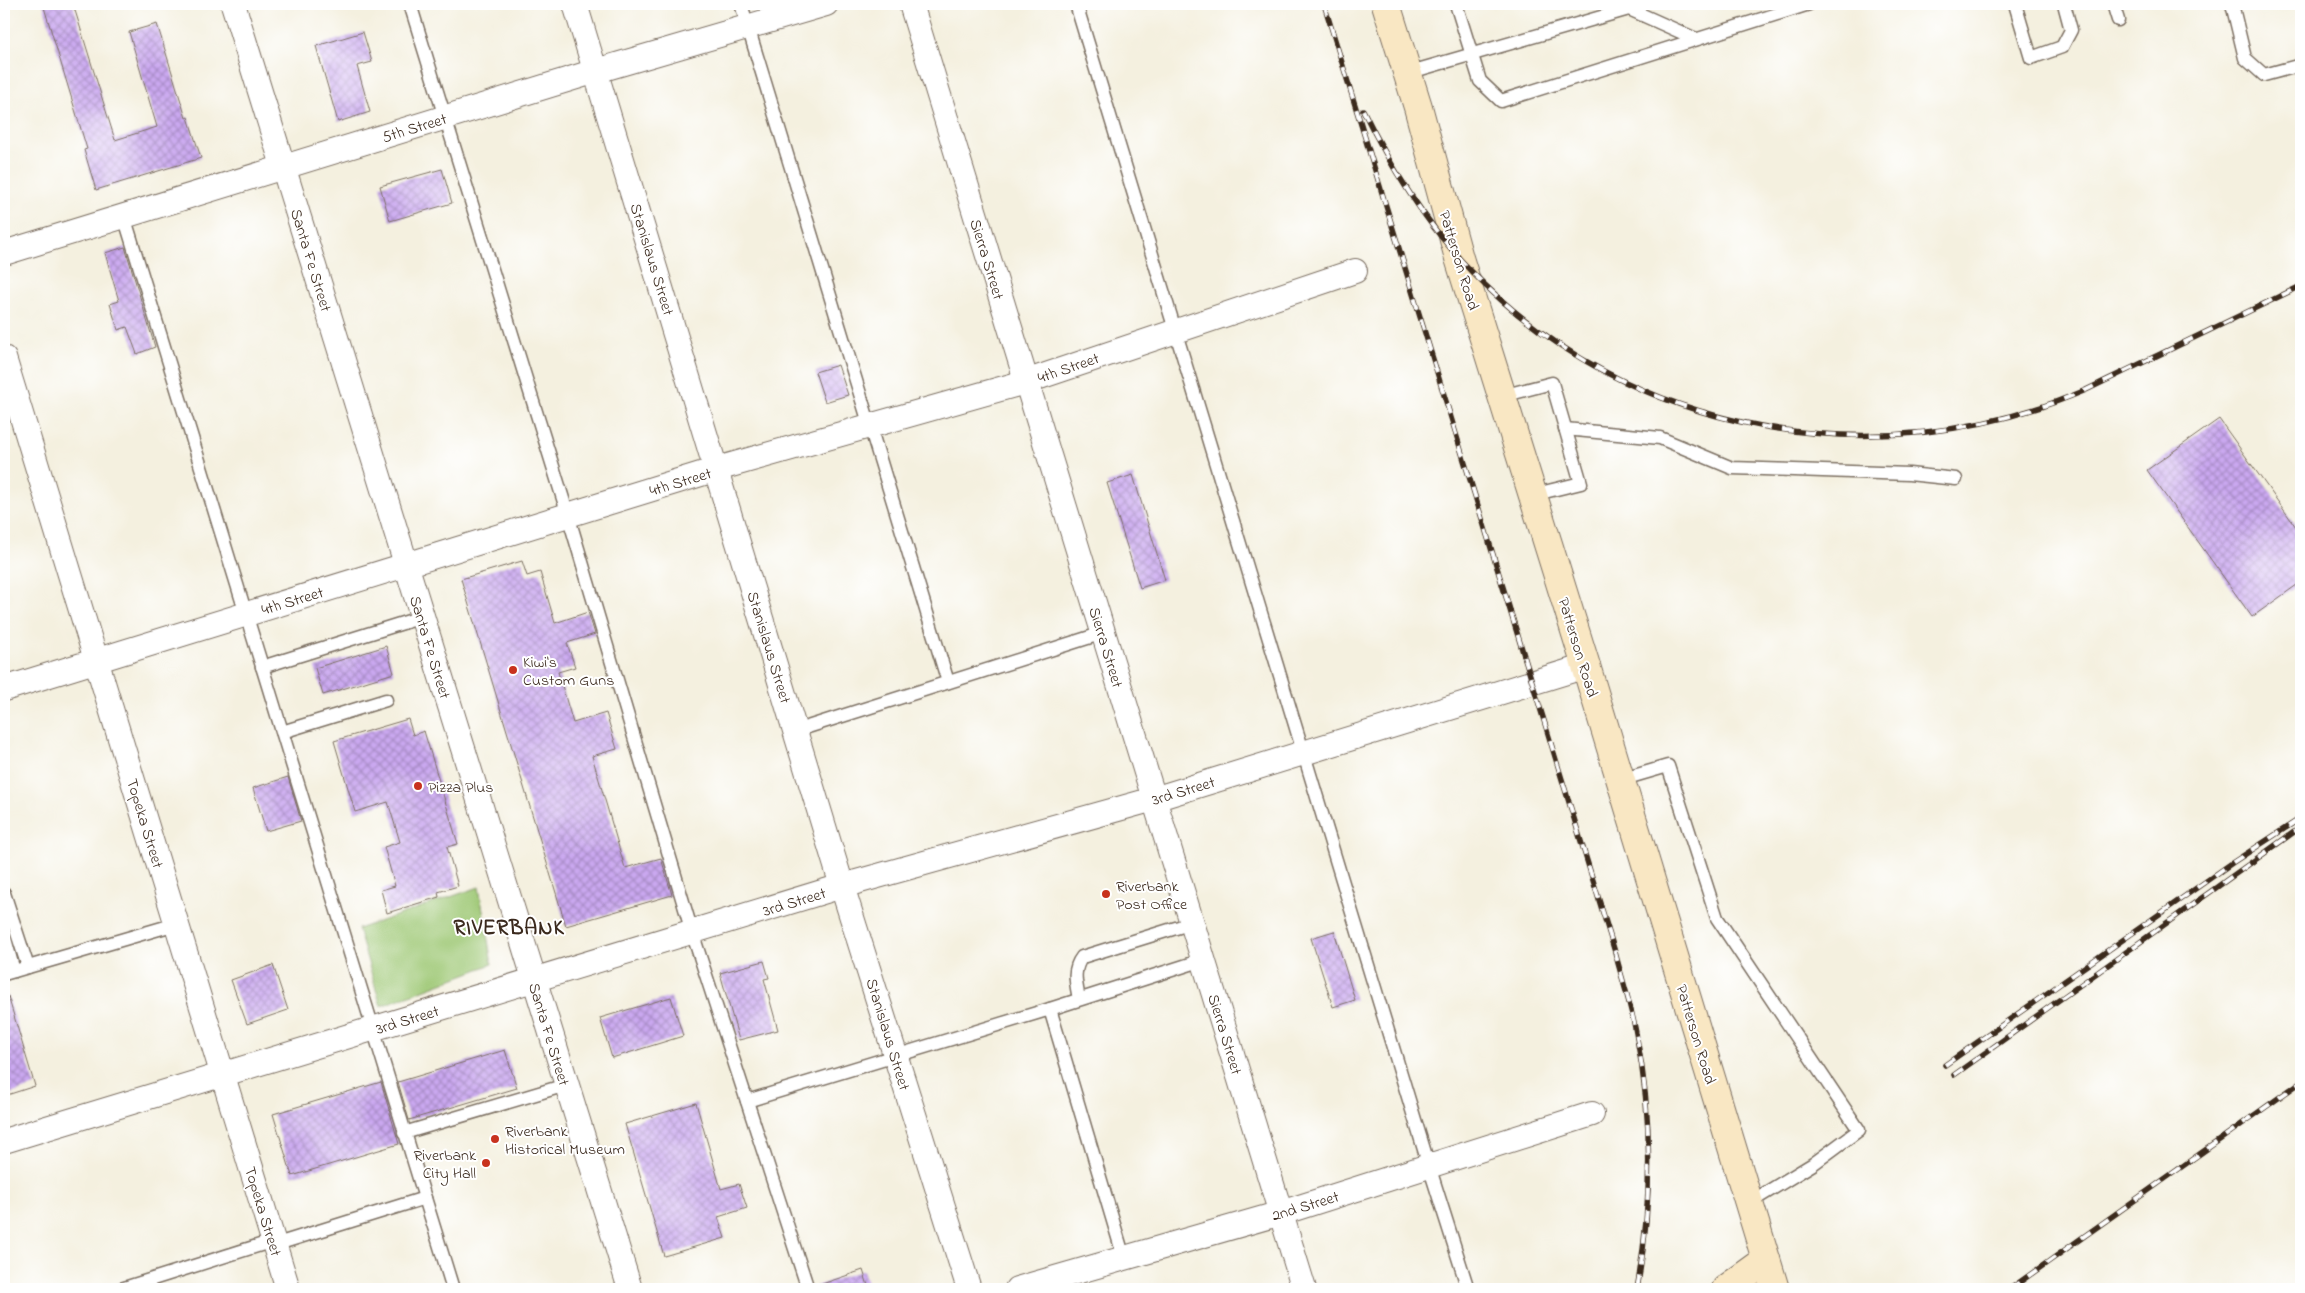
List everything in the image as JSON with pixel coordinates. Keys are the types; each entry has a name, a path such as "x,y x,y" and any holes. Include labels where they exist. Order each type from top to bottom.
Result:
{"main road":[{"name":"Patterson Road","path":"1386,4 1445,210 1775,1289"},
{"path":"1726,1289 1766,1260"}],"street":[{"name":"Santa Fe Street","path":"233,4 630,1289"},
{"name":"Stanislaus Street","path":"575,4 842,886 968,1289"},
{"name":"5th Street","path":"4,253 446,117 826,4"},
{"name":"Sierra Street","path":"911,4 1025,382 1304,1289"},
{"name":"4th Street","path":"4,688 716,469 1025,382 1355,271"},
{"name":"Topeka Street","path":"4,358 288,1289"},
{"name":"3rd Street","path":"4,1141 842,886 1154,799 1586,666"},
{"name":"2nd Street","path":"1017,1289 1281,1213 1592,1114"}],"lane":[{"path":"410,4 568,515 692,932 808,1289"},
{"path":"741,4 948,682"},
{"path":"1076,4 1468,1289"},
{"path":"1456,4 1480,82 1501,101 1809,4"},
{"path":"2015,4 2031,58 2062,48 2071,30 2064,4"},
{"path":"2113,4 2118,20"},
{"path":"2232,4 2245,58 2264,75 2301,65"},
{"path":"1407,73 1629,9 1696,39"},
{"path":"124,216 247,614 372,1030 453,1289"},
{"path":"1502,396 1552,383 1581,483 1532,495"},
{"path":"1565,429 1660,438 1732,468 1909,474 1956,479"},
{"path":"262,667 422,617"},
{"path":"795,730 1103,633"},
{"path":"282,732 386,700"},
{"path":"1620,780 1668,766 1717,918 1859,1130 1813,1164 1749,1203"},
{"path":"4,893 28,967"},
{"path":"1079,999 1074,976 1077,964 1082,957 1192,923"},
{"path":"4,935 9,973 176,924"},
{"path":"747,1101 896,1057 1204,960"},
{"path":"1050,1009 1124,1258"},
{"path":"404,1133 566,1085"},
{"path":"122,1289 425,1198"}],"green space":[{"path":"479,887 492,964 381,1006 358,929"}],"building":[{"path":"43,4 73,4 115,140 157,127 129,32 157,24 186,118 188,117 201,158 96,190 84,150 87,149"},
{"path":"363,32 372,62 357,66 370,112 338,122 316,46"},
{"path":"442,169 452,203 390,221 380,186"},
{"path":"125,247 155,347 137,354 127,327 118,330 110,304 119,301 105,253"},
{"path":"838,365 848,395 825,402 815,372"},
{"path":"2219,419 2301,534 2301,582 2252,617 2147,470"},
{"path":"1133,475 1165,580 1140,588 1107,483"},
{"path":"522,561 527,576 540,572 555,623 588,612 595,634 567,643 575,667 558,672 573,723 606,713 617,749 592,756 625,868 661,858 672,895 566,926 461,579"},
{"path":"386,646 394,673 323,695 315,668"},
{"path":"408,719 413,735 424,731 458,844 447,847 458,886 438,892 439,897 387,913 381,890 395,886 384,847 400,842 388,802 355,812 334,741"},
{"path":"288,777 301,821 266,831 253,788"},
{"path":"1334,931 1355,1000 1333,1007 1311,938"},
{"path":"764,961 769,978 764,979 778,1030 739,1040 720,973"},
{"path":"273,965 288,1010 247,1024 231,980"},
{"path":"8,996 35,1086 4,1096 4,997"},
{"path":"671,997 683,1036 612,1058 600,1018"},
{"path":"505,1050 517,1088 409,1120 398,1082"},
{"path":"381,1082 399,1144 292,1176 273,1114"},
{"path":"696,1103 721,1189 739,1184 747,1208 718,1217 725,1238 664,1256 625,1124"},
{"path":"863,1270 869,1289 816,1289 816,1286"}],"railway":[{"path":"1324,4 1632,1012 1642,1065 1648,1129 1646,1225 1637,1289"},
{"path":"1363,110 1385,153 1424,215 1439,234 1471,271 1535,327 1605,372 1680,405 1760,426 1841,435 1924,432 2006,417 2086,390 2301,286"},
{"path":"1945,1065 2232,863 2301,818"},
{"path":"1954,1075 2301,827"},
{"path":"2010,1289 2301,1082"}],"place":[{"name":"Kiwi's Custom Guns","path":"513,670"},
{"name":"Pizza Plus","path":"418,786"},
{"name":"Riverbank Post Office","path":"1106,894"},
{"name":"Riverbank Historical Museum","path":"495,1139"},
{"name":"Riverbank City Hall","path":"486,1163"}],"district":[{"name":"RIVERBANK","path":"509,927"}]}
